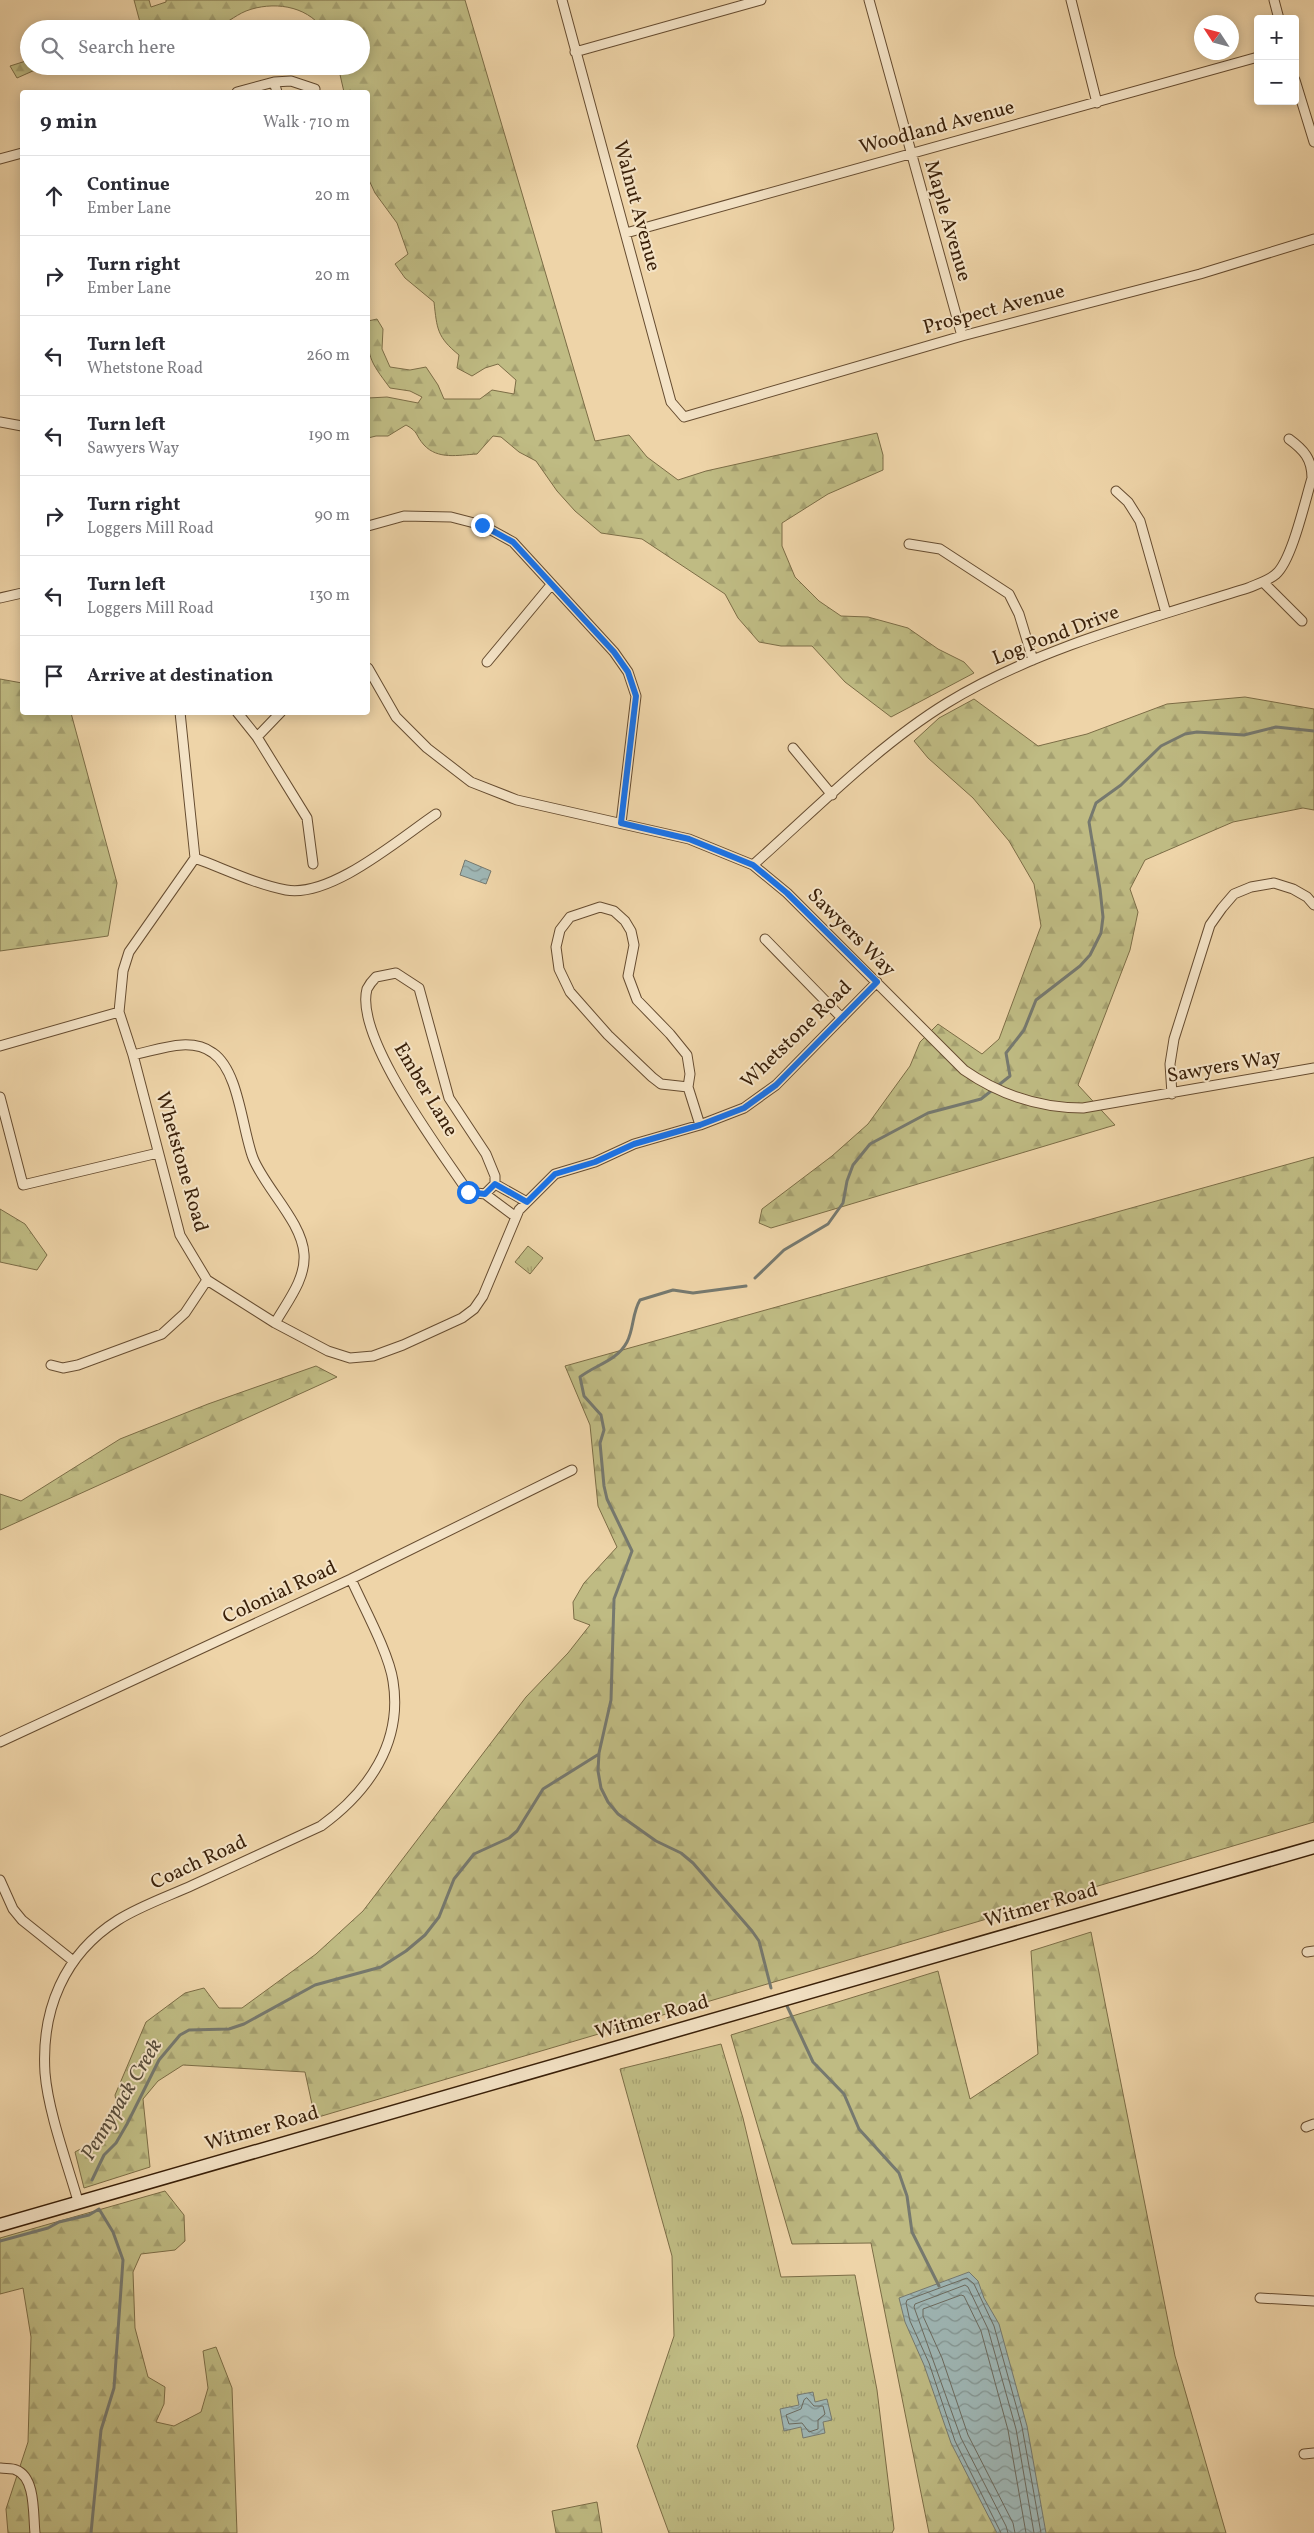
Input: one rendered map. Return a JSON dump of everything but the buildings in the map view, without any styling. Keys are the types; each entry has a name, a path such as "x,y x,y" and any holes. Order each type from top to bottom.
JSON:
{"street":[{"name":"Walnut Avenue","path":"562,0 671,402 684,417"},
{"path":"576,52 761,0"},
{"name":"Maple Avenue","path":"869,0 962,336"},
{"path":"1070,0 1097,103"},
{"path":"1274,0 1278,15"},
{"name":"Woodland Avenue","path":"626,233 1254,58"},
{"path":"244,90 274,82 292,81 315,89"},
{"path":"274,82 276,90"},
{"path":"1299,93 1314,141"},
{"path":"0,159 20,154"},
{"name":"Prospect Avenue","path":"684,417 962,336 1200,274 1314,239"},
{"path":"0,422 20,426"},
{"name":"Log Pond Drive","path":"753,865 856,773 941,707 983,683 1033,660 1166,613 1263,582 1276,574 1284,564 1312,478 1312,468 1307,454 1289,439"},
{"path":"1116,491 1128,502 1140,521 1166,613"},
{"path":"370,525 404,516 451,517 482,525 513,542 550,585 614,652 628,672 636,696 621,823"},
{"path":"909,544 940,549 1009,594 1019,614 1033,660"},
{"path":"1263,582 1302,621"},
{"path":"488,662 550,585"},
{"path":"0,598 20,593"},
{"name":"Sawyers Way","path":"370,672 396,717 427,748 471,782 517,800 689,839 753,865 787,893 964,1070 984,1084 1008,1096 1059,1108 1083,1108 1314,1068"},
{"path":"180,715 196,858 278,888 296,891 311,890 338,880 436,814"},
{"path":"239,715 257,737 307,818 313,864"},
{"path":"257,737 278,715"},
{"path":"793,748 832,795"},
{"name":"Whetstone Road","path":"196,858 129,952 123,971 118,1012 133,1055 180,1235 208,1280 274,1323 328,1351 350,1358 373,1356 403,1345 462,1318 474,1309 483,1296 519,1210 555,1174 595,1162 634,1144 700,1125 744,1108 776,1085 877,982"},
{"path":"1172,1094 1170,1064 1174,1039 1210,925 1222,908 1234,894 1251,886 1274,883 1307,896 1314,905"},
{"path":"688,1087 661,1084 652,1077 608,1035 570,992 559,969 556,947 560,930 570,917 600,907 614,911 625,920 631,931 634,945 628,976 637,1000 670,1034 686,1054 690,1074 688,1087 700,1125"},
{"path":"765,939 842,1018"},
{"name":"Ember Lane","path":"495,1184 496,1176 486,1154 450,1098 420,988 396,972 376,977 367,989 367,1012 376,1041 397,1085 468,1192 485,1194 516,1217"},
{"path":"0,1046 118,1012"},
{"path":"133,1055 192,1044 213,1053 226,1067 252,1156 293,1225 303,1248 302,1273 274,1323"},
{"path":"0,1096 23,1185 158,1153"},
{"path":"485,1194 495,1184 527,1202"},
{"path":"51,1365 63,1368 78,1365 162,1334 185,1313 208,1280"},
{"name":"Colonial Road","path":"0,1742 351,1579 572,1470"},
{"name":"Coach Road","path":"78,2201 48,2093 45,2073 45,2051 52,2006 72,1960 90,1940 119,1919 321,1826 343,1809 369,1780 382,1760 389,1739 394,1702 393,1680 351,1579"},
{"name":"Witmer Road","path":"0,2225 78,2201 1314,1847"},
{"path":"0,1880 13,1908 22,1920 72,1960"},
{"path":"1260,2298 1314,2301"},
{"path":"1304,2454 1314,2454"},
{"path":"0,2468 17,2470 25,2477 30,2488 35,2533"}],"green space":[{"path":"134,0 149,0 151,7 166,2 166,0 465,0 595,441 629,435 647,457 678,480 706,471 877,433 883,455 883,470 828,494 782,523 782,546 795,577 819,601 841,616 868,617 908,628 938,649 964,662 974,673 891,717 845,682 812,646 781,646 759,642 738,618 725,594 642,539 601,533 575,511 557,491 536,461 519,452 501,437 493,436 477,454 456,456 442,455 430,450 421,442 415,432 406,425 388,436 370,438 370,398 387,397 418,403 422,397 410,391 390,388 383,379 370,354 370,321 377,319 383,329 382,349 390,367 410,370 426,367 438,385 444,399 480,399 492,390 514,394 516,380 498,364 485,368 472,376 457,368 459,355 446,343 439,332 434,302 405,278 395,264 408,254 397,223 375,193 370,182 370,90 344,90 340,75 370,75 370,20 314,20 298,10 288,7 267,6 246,11 229,20 139,20"},
{"path":"20,63 20,75 24,75 17,78 10,66"},
{"path":"0,679 20,683 20,715 72,715 117,883 108,936 0,951"},
{"path":"1245,697 1314,709 1314,810 1303,808 1233,822 1145,860 1130,889 1138,912 1130,950 1078,1085 1115,1125 771,1228 759,1223 762,1209 832,1156 868,1124 910,1066 920,1042 938,1024 982,1054 999,1039 1041,926 1034,884 1009,841 973,798 928,758 914,741 939,718 974,699 1038,746 1087,734 1167,704"},
{"path":"1314,1157 1314,1822 315,2118 305,2072 183,2065 158,2081 143,2099 150,2167 84,2188 75,2152 95,2141 118,2114 115,2095 146,2022 185,1993 204,1988 219,2008 242,2008 316,1954 363,1911 526,1697 568,1653 590,1625 574,1619 573,1602 584,1583 617,1547 598,1506 590,1425 565,1366"},
{"path":"0,1209 25,1224 47,1255 37,1270 0,1262"},
{"path":"528,1246 543,1258 530,1274 515,1262"},
{"path":"316,1366 337,1377 0,1530 0,1494 21,1501 120,1439 208,1404"},
{"path":"1091,1932 1175,2356 1226,2533 929,2533 871,2243 792,2244 731,2035 938,1971 970,2099 1038,2054 1031,1951"},
{"path":"721,2044 743,2118 781,2277 855,2275 877,2390 894,2529 892,2533 669,2533 637,2446 674,2336 672,2256 620,2069"},
{"path":"165,2191 184,2215 185,2241 175,2250 141,2254 133,2272 135,2328 148,2377 165,2387 164,2404 156,2422 174,2426 201,2412 208,2388 203,2351 216,2347 232,2388 237,2533 8,2533 6,2509 28,2442 31,2337 23,2288 0,2294 0,2238"},
{"path":"597,2502 602,2533 556,2533 552,2511"}],"water":[{"path":"465,860 491,871 486,884 460,875"},
{"path":"969,2272 978,2281 984,2298 999,2324 1027,2426 1046,2533 997,2533 951,2443 924,2365 905,2322 899,2298"},
{"path":"813,2392 815,2402 827,2399 832,2420 823,2422 825,2433 803,2438 801,2427 784,2431 780,2409 799,2405 797,2395"}],"waterway":[{"name":"Pennypack Creek","path":"755,1278 784,1250 828,1224 843,1203 847,1181 853,1165 870,1144 928,1113 981,1099 1010,1076 1006,1053 1024,1030 1036,1000 1080,966 1090,955 1101,933 1103,917 1100,889 1089,822 1096,803 1121,785 1161,746 1185,734 1197,732 1244,735 1276,727 1314,731"},
{"name":"Pennypack Creek","path":"746,1286 693,1293 673,1290 640,1300 629,1337 623,1348 618,1354 580,1377 584,1396 601,1415 604,1430 600,1443 604,1486 607,1499 632,1551 614,1599 611,1700 599,1753 598,1771 601,1788 608,1802 618,1814 656,1841 681,1853 693,1863 752,1931 759,1941 771,1988"},
{"name":"Pennypack Creek","path":"92,2180 104,2155 116,2143 127,2124 159,2060 180,2035 189,2030 229,2029 244,2024 315,1985 381,1967 406,1951 425,1935 439,1917 454,1879 474,1854 509,1838 517,1831 543,1789 599,1754"},
{"path":"787,2006 813,2062 844,2094 859,2129 899,2173 907,2196 912,2232 939,2286"},
{"path":"0,2241 48,2228 59,2222 89,2215 99,2209 113,2232 123,2260 114,2388 101,2430 91,2533"}],"route":[{"path":"468,1192 482,1195 495,1184 527,1202 555,1174 595,1162 634,1144 700,1125 744,1108 776,1085 877,982 787,893 753,865 689,839 621,823 636,696 628,672 614,652 550,585 513,542 482,525"}]}
